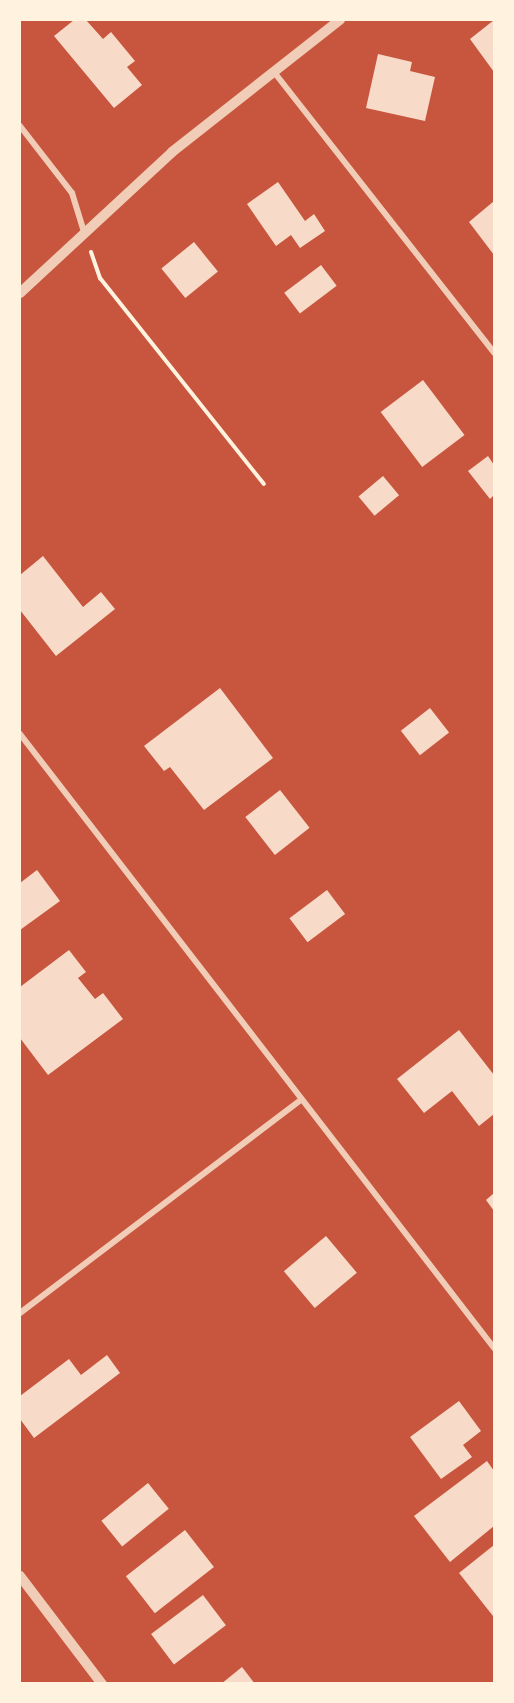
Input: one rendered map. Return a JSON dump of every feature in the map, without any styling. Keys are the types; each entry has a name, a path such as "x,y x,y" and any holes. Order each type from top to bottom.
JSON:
{"street":[{"path":"20,293 172,152 340,20"},
{"path":"274,72 495,353"},
{"path":"20,126 72,193 84,232"},
{"path":"20,734 495,1348"},
{"path":"20,1313 301,1100"},
{"path":"20,1576 102,1683"}],"path":[{"path":"84,232 100,278 264,484"}],"building":[{"path":"74,20 86,20 103,39 111,32 135,61 127,67 142,85 114,108 54,36"},
{"path":"494,20 494,72 470,39"},
{"path":"378,54 412,62 410,71 435,77 425,121 366,108"},
{"path":"278,182 305,221 314,214 325,231 300,248 291,235 276,246 247,204"},
{"path":"494,201 494,255 469,222"},
{"path":"194,242 218,272 185,298 161,268"},
{"path":"321,265 337,286 300,313 284,293"},
{"path":"423,380 465,435 422,467 381,412"},
{"path":"488,456 494,465 494,495 490,499 468,471"},
{"path":"383,476 399,495 375,516 358,497"},
{"path":"43,556 83,607 101,592 115,609 56,656 20,610 20,575"},
{"path":"220,688 273,758 204,810 170,767 164,771 144,746"},
{"path":"430,708 449,732 420,755 401,731"},
{"path":"280,790 310,828 275,855 245,817"},
{"path":"37,870 60,901 20,930 20,883"},
{"path":"327,890 345,914 308,942 289,918"},
{"path":"69,950 86,972 78,978 95,999 103,993 123,1019 48,1075 20,1038 20,987"},
{"path":"459,1030 494,1075 494,1114 479,1126 452,1091 424,1113 397,1079"},
{"path":"494,1193 494,1211 486,1200"},
{"path":"326,1236 357,1273 315,1308 284,1271"},
{"path":"107,1355 120,1373 34,1438 20,1419 20,1396 69,1359 81,1375"},
{"path":"459,1401 481,1431 463,1445 472,1457 441,1479 410,1437"},
{"path":"487,1461 494,1471 494,1526 450,1562 414,1516"},
{"path":"148,1483 169,1509 122,1546 101,1521"},
{"path":"185,1530 214,1567 155,1613 126,1576"},
{"path":"494,1545 494,1615 493,1616 459,1573"},
{"path":"203,1595 226,1625 174,1664 151,1634"},
{"path":"242,1667 255,1684 221,1684"}]}
